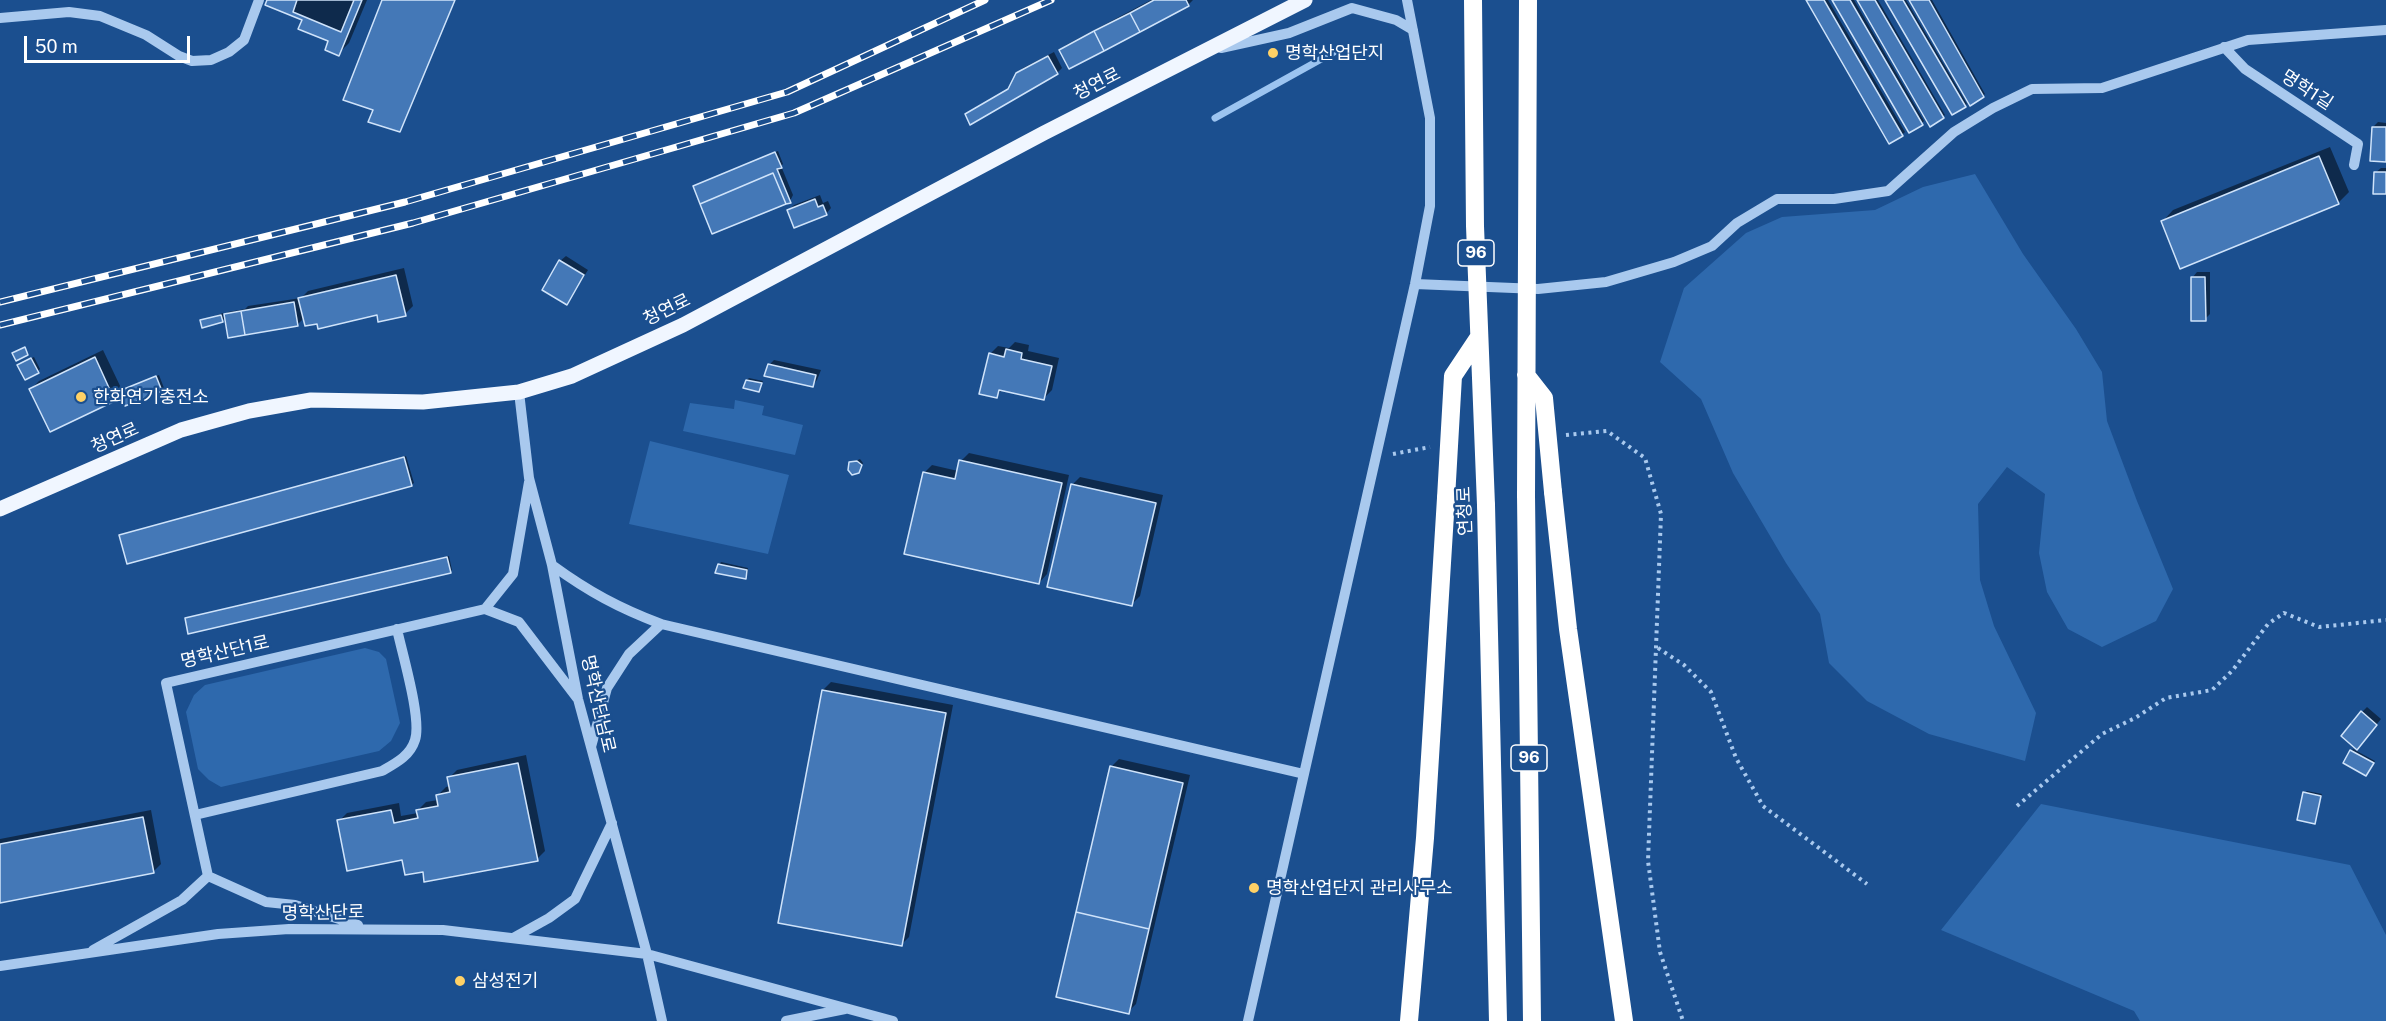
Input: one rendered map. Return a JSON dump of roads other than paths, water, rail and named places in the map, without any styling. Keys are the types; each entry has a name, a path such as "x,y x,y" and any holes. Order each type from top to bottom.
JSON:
{"highway":[{"name":"연청로","path":"1473,0 1475,226 1486,505 1498,1021"},
{"name":"96","path":"1528,0 1526,495 1532,1021"},
{"path":"1409,1021 1425,838 1453,376 1479,337"},
{"path":"1526,375 1544,398 1568,629 1624,1021"}],"main road":[{"name":"청연로","path":"0,509 181,430 249,411 311,400 423,402 519,392 572,376 682,325 1044,133 1305,0"}],"street":[{"path":"0,18 69,12 100,16 146,35 192,61 212,60 229,52 244,40 259,0"},
{"path":"1248,1021 1415,284 1430,206 1430,118 1407,0"},
{"path":"1203,52 1289,33 1352,8 1396,20 1413,30"},
{"path":"1415,284 1538,289 1606,282 1674,262 1712,246 1737,223 1777,199 1834,199 1888,191 1953,132 2032,89 2102,88 2248,40 2386,30"},
{"name":"명학1길","path":"2224,47 2245,69 2358,144 2354,165"},
{"name":"명학산단남로","path":"519,392 529,478 552,566 578,699 647,954 662,1021"},
{"path":"529,478 513,574 485,609 519,622 578,699"},
{"path":"552,566 582,587 622,609 661,624 1304,774"},
{"name":"명학산단1로","path":"208,876 165,683 485,609"},
{"path":"591,747 607,688 630,654 661,624"},
{"path":"195,816 382,771 404,758 415,739 416,718 397,629"},
{"path":"513,938 549,918 575,899 612,823"},
{"path":"88,953 182,900 208,876 266,902 295,905 369,928"},
{"name":"명학산단로","path":"0,966 218,934 289,929 443,930 647,954 893,1021"},
{"path":"1240,1021 1253,1002"},
{"path":"1253,1002 1255,1021"},
{"path":"786,1021 847,1009"}],"waterway":[{"path":"1215,118 1334,52"}],"railway":[{"path":"0,302 405,202 787,92 985,0"},
{"path":"0,325 413,223 794,113 1051,0"}],"place":[{"name":"명학산업단지","path":"1273,53"},
{"name":"한화연기충전소","path":"81,397"},
{"name":"명학산업단지 관리사무소","path":"1254,888"},
{"name":"삼성전기","path":"460,981"}]}
